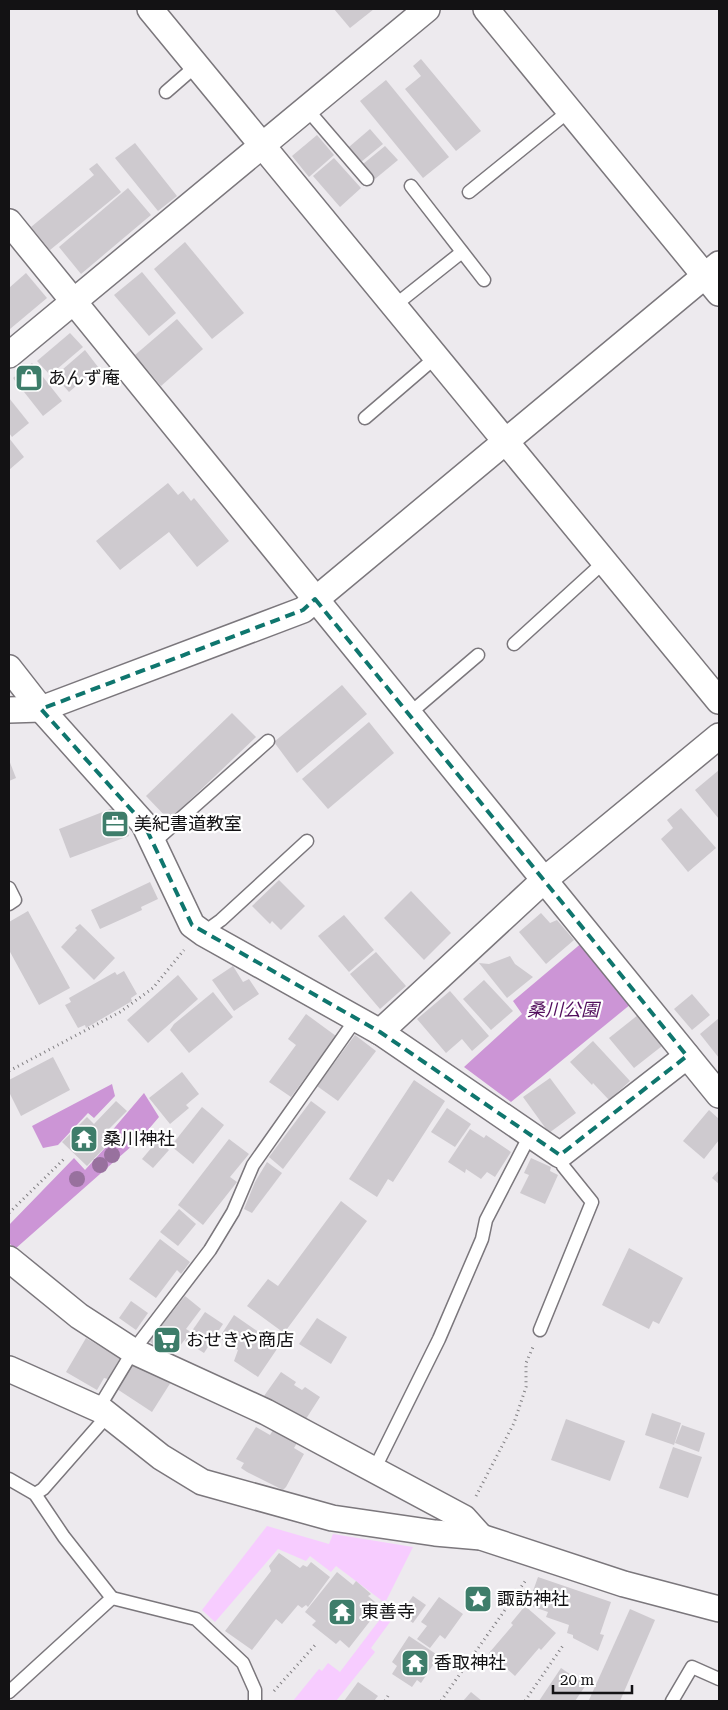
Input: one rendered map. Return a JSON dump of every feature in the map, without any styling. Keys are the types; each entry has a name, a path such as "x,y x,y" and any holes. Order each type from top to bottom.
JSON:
{"street":[{"path":"150,9 719,701"},
{"path":"9,355 427,9"},
{"path":"9,710 41,709 303,610 505,440 715,278 569,110 486,9"},
{"path":"9,222 543,881 719,1094"},
{"path":"9,668 41,709 144,824 192,925 202,933 380,1032 560,1155 687,1056"},
{"path":"380,1032 543,881 719,736"},
{"path":"9,1259 79,1316 134,1351 266,1412 464,1518 481,1537"},
{"path":"9,1369 103,1412 161,1457 202,1482 332,1518 435,1533 481,1537 624,1584 719,1609"}],"lane":[{"path":"166,92 197,65"},
{"path":"306,108 367,180"},
{"path":"468,192 569,110"},
{"path":"411,186 484,280"},
{"path":"394,306 462,252"},
{"path":"365,418 436,357"},
{"path":"514,644 604,562"},
{"path":"409,714 478,656"},
{"path":"153,843 268,740"},
{"path":"202,933 221,920 307,841"},
{"path":"9,888 15,900 9,904"},
{"path":"35,1494 43,1490 103,1412 134,1351 210,1250 233,1212 253,1165 356,1019"},
{"path":"374,1470 439,1339 482,1239 486,1220 530,1135"},
{"path":"540,1330 592,1202 562,1166 560,1155"},
{"path":"9,1479 35,1494 64,1537 112,1598 196,1619 243,1663 255,1690 255,1701"},
{"path":"9,1692 112,1598"},
{"path":"672,1701 692,1666 719,1679"}],"path":[{"path":"9,1071 120,1012 152,988 190,943 202,933"},
{"path":"9,1213 66,1158"},
{"path":"464,1518 514,1423 526,1387 526,1363 540,1330"},
{"path":"441,1701 543,1557"},
{"path":"272,1694 317,1643"},
{"path":"525,1701 564,1644"},
{"path":"385,1701 388,1696"}],"highlighted area":[{"path":"315,599 687,1056 560,1155 380,1032 192,925 144,824 41,709 303,610"}],"shaded area":[{"path":"267,1526 329,1544 333,1534 413,1547 385,1603 336,1566 331,1572 310,1556 306,1561 278,1549 215,1622 202,1610"},
{"path":"387,1610 395,1615 371,1648 375,1652 336,1701 293,1701 319,1669 322,1671 328,1663 340,1672"}],"green space":[{"name":"桑川公園","path":"590,936 631,1004 511,1102 464,1067 522,1014 513,1001"},
{"path":"112,1084 115,1096 94,1118 88,1113 58,1145 43,1148 32,1126"},
{"path":"144,1093 159,1117 142,1137 15,1249 9,1243 9,1225 74,1158 85,1170 114,1138 110,1133"}],"building":[{"path":"334,9 374,9 350,28"},
{"path":"421,59 481,131 456,151 405,89 421,76 413,66"},
{"path":"386,80 449,157 423,178 360,101"},
{"path":"370,129 383,144 361,162 349,147"},
{"path":"317,135 334,155 309,177 292,156"},
{"path":"135,143 177,196 158,211 115,158"},
{"path":"385,146 398,160 375,179 363,164"},
{"path":"334,158 361,188 340,207 313,176"},
{"path":"97,163 121,192 50,250 31,227 94,175 89,169"},
{"path":"128,188 151,215 81,274 59,247"},
{"path":"185,242 244,313 212,339 154,269"},
{"path":"142,272 176,313 149,336 114,295"},
{"path":"26,273 47,298 10,329 9,288"},
{"path":"177,319 203,349 161,386 135,355"},
{"path":"70,333 83,347 50,375 37,361"},
{"path":"85,350 98,367 69,392 55,376"},
{"path":"32,363 62,401 43,416 13,378"},
{"path":"9,398 29,423 12,437 9,433"},
{"path":"9,438 24,457 9,470"},
{"path":"168,483 178,495 183,491 191,501 194,498 229,541 197,567 169,532 120,570 96,541"},
{"path":"342,685 367,714 297,773 274,742"},
{"path":"232,713 256,737 169,820 146,796"},
{"path":"369,722 394,753 328,809 302,779"},
{"path":"9,760 16,778 9,781"},
{"path":"719,770 719,819 695,790"},
{"path":"118,806 129,836 70,858 59,829"},
{"path":"681,808 716,848 688,872 661,839 673,828 667,820"},
{"path":"279,880 305,906 281,930 272,921 270,924 252,906"},
{"path":"150,882 158,899 141,907 142,910 100,929 91,910"},
{"path":"411,891 451,933 424,960 384,918"},
{"path":"28,911 70,988 39,1005 9,950 9,922"},
{"path":"541,913 550,923 557,920 574,940 546,964 519,932"},
{"path":"344,915 374,950 349,972 318,936"},
{"path":"80,924 115,958 94,980 61,947 77,930 75,928"},
{"path":"376,952 406,986 380,1009 350,974"},
{"path":"510,956 515,964 533,977 507,998 479,963 489,964"},
{"path":"233,966 243,982 249,979 259,994 234,1011 212,980"},
{"path":"124,971 137,994 131,998 132,1001 86,1028 85,1025 78,1028 65,1005 71,1002 69,998 115,972 117,975"},
{"path":"178,975 198,999 148,1043 127,1020"},
{"path":"484,980 513,1011 491,1030 463,999"},
{"path":"450,991 489,1036 472,1051 462,1039 446,1053 417,1019"},
{"path":"213,992 233,1017 189,1053 170,1030 174,1024"},
{"path":"692,994 710,1015 692,1030 674,1009"},
{"path":"306,1014 336,1036 291,1097 269,1082 296,1045 288,1039"},
{"path":"638,1015 662,1046 634,1068 609,1038"},
{"path":"719,1018 719,1058 700,1034"},
{"path":"355,1035 376,1051 338,1101 317,1086"},
{"path":"593,1041 630,1081 609,1100 570,1062"},
{"path":"53,1057 70,1090 21,1116 9,1092 9,1080"},
{"path":"182,1072 199,1094 186,1105 189,1108 170,1124 149,1098"},
{"path":"550,1078 576,1113 549,1133 523,1097"},
{"path":"414,1080 445,1101 393,1182 388,1179 377,1197 349,1179"},
{"path":"116,1101 127,1111 104,1134 111,1141 87,1166 62,1142 87,1117 94,1124"},
{"path":"311,1101 326,1112 283,1169 269,1157"},
{"path":"202,1107 224,1125 193,1164 171,1146"},
{"path":"447,1108 471,1124 455,1147 431,1132"},
{"path":"709,1110 719,1119 719,1140 704,1159 683,1141"},
{"path":"470,1129 484,1138 486,1135 511,1152 495,1177 487,1172 481,1179 466,1169 465,1173 448,1162"},
{"path":"229,1139 249,1154 230,1177 237,1182 203,1225 178,1205"},
{"path":"158,1140 169,1150 153,1168 142,1159"},
{"path":"531,1158 551,1167 550,1171 558,1175 545,1204 520,1193 529,1175 524,1173"},
{"path":"267,1162 282,1173 252,1213 244,1209 255,1182"},
{"path":"719,1170 719,1184 712,1178"},
{"path":"341,1201 367,1221 284,1333 247,1306 268,1279 278,1286"},
{"path":"179,1209 196,1224 178,1246 160,1232"},
{"path":"160,1239 190,1262 181,1274 177,1270 156,1298 129,1279"},
{"path":"629,1248 683,1278 659,1324 653,1321 649,1329 602,1305"},
{"path":"185,1296 201,1309 186,1329 191,1332 170,1358 149,1341"},
{"path":"131,1301 148,1313 136,1330 119,1318"},
{"path":"205,1312 223,1324 204,1353 185,1341"},
{"path":"234,1315 279,1346 258,1377 234,1361 238,1350 219,1338"},
{"path":"317,1318 347,1337 331,1364 299,1344"},
{"path":"86,1338 120,1358 108,1379 104,1378 97,1390 66,1372"},
{"path":"137,1359 171,1382 152,1412 117,1389"},
{"path":"281,1372 296,1382 294,1385 302,1390 305,1387 320,1397 304,1422 264,1396"},
{"path":"652,1413 681,1423 674,1445 645,1435"},
{"path":"566,1419 625,1441 610,1481 551,1460"},
{"path":"682,1425 705,1433 699,1452 675,1443"},
{"path":"256,1427 270,1435 273,1430 297,1443 294,1448 304,1454 283,1490 247,1472 241,1468 244,1463 236,1459"},
{"path":"673,1447 702,1457 688,1498 659,1488"},
{"path":"279,1553 300,1568 303,1565 307,1567 311,1562 330,1577 308,1607 306,1605 302,1608 298,1605 282,1624 276,1619 252,1650 225,1631 271,1571 269,1566"},
{"path":"337,1572 353,1585 356,1581 371,1594 368,1596 381,1607 349,1648 340,1640 336,1644 312,1625 316,1621 305,1612"},
{"path":"538,1577 611,1602 600,1634 604,1635 598,1651 567,1633 569,1625 546,1617 548,1612 528,1605"},
{"path":"474,1588 491,1596 485,1608 468,1600"},
{"path":"413,1596 426,1605 413,1623 400,1614"},
{"path":"439,1597 463,1614 445,1639 440,1635 430,1648 417,1639 427,1626 421,1622"},
{"path":"525,1606 556,1633 541,1650 539,1648 515,1676 489,1653 513,1625 511,1623"},
{"path":"630,1609 655,1620 620,1701 591,1701 589,1700"},
{"path":"409,1636 439,1656 421,1683 417,1680 412,1687 392,1674 397,1666 392,1662"},
{"path":"561,1668 586,1685 575,1701 539,1701"},
{"path":"358,1682 378,1696 374,1701 344,1701"},
{"path":"471,1692 482,1701 463,1701"}],"place":[{"name":"あんず庵","path":"29,378"},
{"name":"美紀書道教室","path":"115,824"},
{"name":"桑川神社","path":"84,1139"},
{"name":"おせきや商店","path":"167,1340"},
{"name":"諏訪神社","path":"478,1599"},
{"name":"東善寺","path":"342,1612"},
{"name":"香取神社","path":"415,1663"}]}
